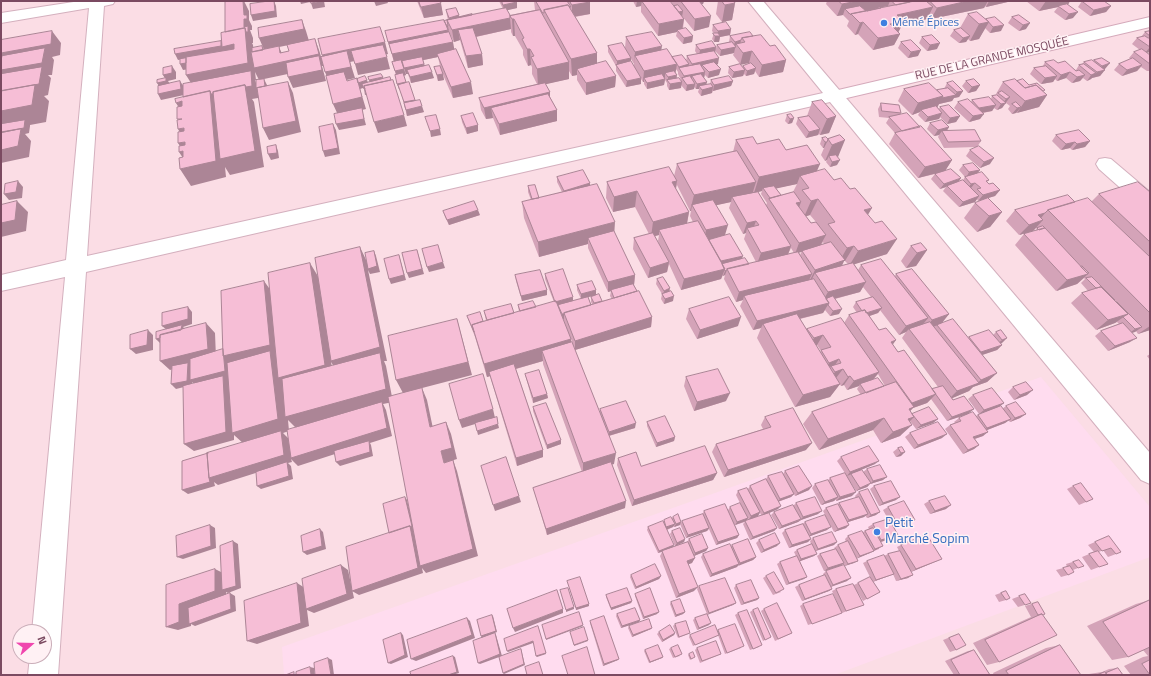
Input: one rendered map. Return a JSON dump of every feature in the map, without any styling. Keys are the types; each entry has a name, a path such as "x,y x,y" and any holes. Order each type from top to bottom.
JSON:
{"street":[{"path":"755,1 1150,472"},
{"path":"1,18 100,2 75,267 43,675"},
{"name":"RUE DE LA GRANDE MOSQUÉE","path":"1,283 834,96 1150,22"},
{"path":"1105,164 1150,203"}],"shaded area":[{"path":"1,1 1150,1 1150,675 1,675"},
{"name":"Petit Marché Sopim","path":"1041,377 1150,507 1150,557 834,675 284,675 282,647"}],"building":[{"path":"243,1 244,15 247,15 247,19 244,19 244,27 248,26 248,32 246,32 245,28 225,32 225,2"},
{"path":"274,1 275,11 251,15 250,4"},
{"path":"310,1 323,1 311,3"},
{"path":"419,1 440,1 441,3 421,7"},
{"path":"502,1 516,1 517,2 503,5"},
{"path":"536,1 567,1 571,7 568,5 544,10 543,13"},
{"path":"570,1 590,1 590,2 572,5"},
{"path":"642,1 670,1 684,19 659,24"},
{"path":"681,1 699,1 711,16 695,19"},
{"path":"722,1 734,1 735,3 725,5"},
{"path":"839,1 858,1 842,4"},
{"path":"892,1 909,1 910,2 896,5"},
{"path":"915,1 926,1 933,7 897,15 903,21 890,24 900,34 878,38 863,22 860,23 851,14"},
{"path":"930,1 968,1 937,8"},
{"path":"1082,1 1104,1 1111,6 1094,10"},
{"path":"1067,4 1078,12 1069,14 1058,6"},
{"path":"568,5 597,53 571,59 544,10"},
{"path":"678,5 683,11 679,12 674,6"},
{"path":"860,6 866,11 851,15 845,9"},
{"path":"456,8 459,15 449,18 446,10"},
{"path":"506,8 510,18 452,30 447,20"},
{"path":"540,10 569,62 537,69 531,57 534,56 530,49 527,49 522,39 524,38 514,19 510,16"},
{"path":"977,12 989,22 979,24 968,14"},
{"path":"1019,15 1030,23 1023,25 1012,17"},
{"path":"995,17 1004,25 993,27 986,19"},
{"path":"302,20 304,29 259,38 258,28"},
{"path":"444,20 448,30 388,42 385,31"},
{"path":"447,20 448,26 444,21"},
{"path":"726,22 731,29 718,31 713,25"},
{"path":"380,27 385,42 322,55 318,39"},
{"path":"245,28 248,63 186,75 186,57 234,49 234,44 222,47 221,33"},
{"path":"473,28 482,54 466,56 458,30"},
{"path":"686,28 693,36 684,38 677,30"},
{"path":"961,28 970,36 963,38 954,30"},
{"path":"52,31 51,44 1,53 1,40"},
{"path":"1150,31 1150,36 1145,32"},
{"path":"449,32 453,42 392,54 389,44"},
{"path":"652,32 662,46 635,52 626,37"},
{"path":"750,32 753,36 742,38 741,40 735,42 730,36"},
{"path":"713,33 718,33 720,36 715,36"},
{"path":"761,35 770,46 775,45 786,60 762,65 752,51 743,53 736,44 745,42 742,38"},
{"path":"932,35 940,43 930,45 922,37"},
{"path":"1145,36 1150,38 1150,47 1137,38"},
{"path":"315,39 319,54 254,68 251,52 279,46 280,53 289,51 287,45"},
{"path":"911,40 921,50 911,52 901,42"},
{"path":"221,41 221,46 175,54 174,49"},
{"path":"712,41 716,47 700,50 696,45"},
{"path":"732,42 736,47 721,50 717,45"},
{"path":"622,43 631,58 617,61 608,46"},
{"path":"383,45 387,57 355,64 351,51"},
{"path":"262,46 263,50 252,52 252,48"},
{"path":"45,48 42,63 1,70 2,56"},
{"path":"456,49 471,82 451,87 437,54"},
{"path":"667,49 677,64 644,71 635,56"},
{"path":"1142,49 1150,55 1150,64 1134,52"},
{"path":"347,51 351,67 325,72 321,57"},
{"path":"714,51 719,58 692,64 687,56"},
{"path":"682,55 689,64 679,67 672,57"},
{"path":"319,56 322,70 288,77 286,63"},
{"path":"422,57 424,64 404,68 402,61"},
{"path":"186,58 186,63 180,64 180,59"},
{"path":"1102,58 1110,63 1102,66 1094,60"},
{"path":"1133,58 1142,65 1127,70 1119,64"},
{"path":"401,60 404,69 395,71 392,62"},
{"path":"1054,60 1058,63 1065,61 1076,71 1079,70 1085,75 1077,77 1070,72 1061,75 1045,62"},
{"path":"1092,60 1105,70 1097,72 1084,62"},
{"path":"606,61 616,76 586,83 577,69"},
{"path":"631,61 641,78 627,81 616,65"},
{"path":"714,62 721,69 709,72 702,65"},
{"path":"751,63 756,68 747,71 743,66"},
{"path":"700,64 705,72 684,76 679,68"},
{"path":"740,64 745,70 734,72 729,67"},
{"path":"1084,64 1096,73 1091,75 1079,65"},
{"path":"429,65 432,72 410,77 407,70"},
{"path":"172,66 172,73 163,75 163,68"},
{"path":"440,66 443,74 437,75 434,67"},
{"path":"1046,66 1057,76 1045,78 1034,68"},
{"path":"42,67 39,84 1,91 1,74"},
{"path":"251,71 252,86 246,87 245,85 213,92 213,94 211,94 210,91 183,97 183,84"},
{"path":"674,71 677,75 668,77 665,73"},
{"path":"344,72 347,81 357,78 362,97 333,104 326,76"},
{"path":"403,73 406,82 397,84 395,75"},
{"path":"381,74 383,77 369,80 368,77"},
{"path":"662,74 665,79 647,83 644,78"},
{"path":"701,74 707,82 697,84 692,76"},
{"path":"365,76 367,80 358,83 357,79"},
{"path":"690,76 695,84 687,85 682,78"},
{"path":"729,76 733,81 714,85 711,80"},
{"path":"390,77 391,80 364,86 365,89 362,84"},
{"path":"166,78 166,81 157,83 157,80"},
{"path":"679,78 682,82 670,84 667,80"},
{"path":"264,79 265,86 256,88 256,80"},
{"path":"974,79 980,85 972,87 966,81"},
{"path":"1015,79 1025,88 1036,85 1047,95 1025,101 1003,82"},
{"path":"1023,79 1029,85 1037,83 1045,90 1043,91 1036,85 1025,88 1017,81"},
{"path":"393,80 404,115 374,122 364,86"},
{"path":"180,81 181,89 158,94 158,86"},
{"path":"953,81 963,91 957,92 947,83"},
{"path":"288,82 296,121 263,128 257,88"},
{"path":"409,82 415,100 404,102 398,85"},
{"path":"545,83 550,92 484,108 479,98"},
{"path":"929,83 943,96 918,103 904,89"},
{"path":"711,84 713,87 702,90 699,86"},
{"path":"35,85 32,105 1,111 1,91"},
{"path":"245,85 255,151 220,159 213,92"},
{"path":"948,88 956,95 942,98 943,96 937,90"},
{"path":"210,91 216,161 180,169 179,158 183,157 183,151 179,152 179,146 185,145 185,142 178,143 178,132 184,131 184,128 178,129 177,120 182,119 177,119 177,107 182,106 182,101 176,103 175,99"},
{"path":"1002,91 1010,97 1006,99 998,93"},
{"path":"548,94 557,110 499,124 491,108"},
{"path":"997,95 1006,103 1001,104 992,96"},
{"path":"989,97 996,105 979,108 972,100"},
{"path":"968,99 984,114 973,116 958,102"},
{"path":"420,100 422,106 406,110 404,103"},
{"path":"822,100 836,116 827,119 812,102"},
{"path":"1016,102 1021,107 1017,108 1012,104"},
{"path":"881,103 899,105 901,113 882,111"},
{"path":"949,105 960,116 950,118 940,107"},
{"path":"936,106 942,113 928,117 921,110"},
{"path":"362,108 364,119 336,124 334,114"},
{"path":"473,113 478,125 466,128 461,116"},
{"path":"907,113 920,127 902,131 889,117"},
{"path":"791,114 794,118 790,119 787,115"},
{"path":"436,115 440,129 430,131 425,117"},
{"path":"809,116 820,129 809,132 798,118"},
{"path":"25,120 24,128 1,132 1,124"},
{"path":"942,120 949,127 938,130 930,123"},
{"path":"333,124 338,148 323,151 319,127"},
{"path":"921,126 952,160 925,167 895,133"},
{"path":"21,129 18,146 1,150 1,133"},
{"path":"975,130 981,141 948,142 942,131"},
{"path":"1079,130 1090,141 1077,144 1075,142 1066,144 1056,135"},
{"path":"840,135 845,140 832,145 828,139"},
{"path":"753,137 757,144 779,139 786,150 807,145 820,164 759,177 736,140"},
{"path":"826,137 828,139 827,142 825,142 822,138"},
{"path":"276,145 277,153 268,154 267,147"},
{"path":"979,146 994,158 984,162 970,150"},
{"path":"737,151 756,182 694,195 677,164"},
{"path":"836,155 840,160 832,162 829,156"},
{"path":"973,163 980,170 969,172 963,165"},
{"path":"669,167 677,181 672,182 689,212 653,222 637,191 614,197 607,182"},
{"path":"825,169 834,180 841,178 850,189 855,188 872,208 864,210 875,223 882,221 897,239 858,251 854,246 847,248 828,224 835,222 818,199 811,201 802,190 809,188 800,176"},
{"path":"951,169 961,178 944,184 935,174"},
{"path":"583,170 590,183 564,191 557,177"},
{"path":"982,172 989,180 986,181 989,184 993,183 1000,190 983,195 977,189 981,188 975,183 971,184 965,177"},
{"path":"963,180 979,196 963,202 947,186"},
{"path":"18,181 16,192 4,194 5,184"},
{"path":"1138,182 1150,192 1150,242 1099,194"},
{"path":"597,184 615,222 538,242 522,202"},
{"path":"535,185 539,198 532,199 528,186"},
{"path":"774,186 781,195 770,198 763,188"},
{"path":"758,192 791,246 761,253 747,228 759,225 756,221 747,223 732,197"},
{"path":"794,192 801,202 796,203 811,223 816,222 826,235 799,243 769,199"},
{"path":"1068,195 1075,202 1048,210 1045,213 1038,215 1043,220 1029,225 1015,210"},
{"path":"988,198 1002,212 989,216 975,203"},
{"path":"1088,198 1150,257 1150,313 1048,210"},
{"path":"713,200 728,225 706,230 692,205"},
{"path":"17,201 15,220 1,223 1,205"},
{"path":"474,201 478,210 447,220 443,211"},
{"path":"698,221 725,269 684,279 659,230"},
{"path":"1043,226 1045,228 1039,230 1037,228"},
{"path":"1045,228 1088,274 1067,280 1024,234"},
{"path":"614,231 635,275 608,282 588,238"},
{"path":"653,233 669,262 650,268 634,238"},
{"path":"730,234 743,256 721,261 709,240"},
{"path":"831,242 845,260 815,270 802,251"},
{"path":"921,243 927,250 917,253 911,246"},
{"path":"438,245 443,262 427,267 422,249"},
{"path":"360,247 380,347 331,361 315,258"},
{"path":"417,250 422,269 407,273 402,253"},
{"path":"374,251 377,266 368,269 365,253"},
{"path":"798,252 812,274 739,292 727,269"},
{"path":"399,255 404,275 389,279 384,259"},
{"path":"745,258 749,264 727,269 725,271 722,264"},
{"path":"881,259 928,318 906,326 861,265"},
{"path":"310,263 325,365 278,378 268,273"},
{"path":"853,263 866,282 828,292 815,273"},
{"path":"1082,266 1089,273 1081,267"},
{"path":"563,269 573,297 555,302 545,274"},
{"path":"912,269 949,314 932,320 896,274"},
{"path":"540,270 547,290 521,296 515,275"},
{"path":"663,277 670,288 664,291 657,279"},
{"path":"1092,277 1115,300 1101,287 1096,288 1086,278"},
{"path":"814,279 829,303 757,321 744,296"},
{"path":"264,281 270,345 223,356 221,291"},
{"path":"592,281 596,290 581,294 577,285"},
{"path":"633,284 637,291 614,298 611,290"},
{"path":"1101,287 1128,314 1108,320 1082,293"},
{"path":"639,291 652,317 575,341 564,313"},
{"path":"671,291 674,296 665,299 662,294"},
{"path":"599,294 602,301 594,303 591,297"},
{"path":"833,296 842,309 833,311 828,305 829,303 826,299"},
{"path":"588,297 591,305 562,314 558,305"},
{"path":"729,297 741,317 700,330 689,309"},
{"path":"873,297 882,308 866,313 865,310 862,311 856,302"},
{"path":"533,301 536,307 520,311 518,305"},
{"path":"556,301 571,339 484,364 472,325"},
{"path":"1117,302 1142,327 1135,329 1123,317 1128,314"},
{"path":"511,304 514,313 487,320 484,311"},
{"path":"188,307 188,319 162,326 162,313"},
{"path":"865,310 879,330 886,328 896,340 891,342 898,352 904,350 936,394 912,403 849,315"},
{"path":"480,312 483,321 472,325 474,332 467,316"},
{"path":"797,314 840,384 803,395 763,324"},
{"path":"841,318 879,372 854,381 850,376 848,377 843,369 835,372 831,366 841,363 839,359 829,363 821,350 831,347 823,335 814,338 807,329"},
{"path":"457,319 468,362 396,380 388,336"},
{"path":"953,319 997,373 981,380 937,325"},
{"path":"930,322 979,383 957,391 909,329"},
{"path":"206,323 208,349 160,361 160,335"},
{"path":"1123,323 1137,338 1115,346 1101,331"},
{"path":"182,325 181,330 160,335 160,338 156,339 156,332"},
{"path":"148,330 147,345 130,349 130,335"},
{"path":"989,330 1002,345 981,352 969,337"},
{"path":"1001,330 1007,338 1002,340 996,332"},
{"path":"572,342 616,453 583,463 542,351"},
{"path":"223,349 225,371 190,380 190,359"},
{"path":"270,351 278,419 232,433 227,363"},
{"path":"380,353 386,389 285,417 282,379"},
{"path":"188,363 187,381 171,384 172,366"},
{"path":"514,364 543,450 516,458 489,372"},
{"path":"718,369 730,393 697,402 686,377"},
{"path":"539,370 547,394 533,398 525,374"},
{"path":"483,374 493,409 459,420 449,384"},
{"path":"223,376 226,432 184,444 183,386"},
{"path":"878,378 884,386 866,393 860,384"},
{"path":"896,382 914,407 909,409 914,417 908,419 912,425 893,432 884,418 828,439 812,412"},
{"path":"1026,382 1033,390 1020,395 1013,387"},
{"path":"943,386 953,400 964,396 974,409 952,417 932,389"},
{"path":"422,388 430,427 446,422 452,448 441,451 444,463 453,460 473,549 420,566 388,397"},
{"path":"992,388 1004,403 984,410 973,395"},
{"path":"626,401 636,423 609,432 600,409"},
{"path":"382,402 387,428 291,458 287,430"},
{"path":"1016,402 1026,414 1015,418 1006,406"},
{"path":"546,403 561,440 547,445 533,407"},
{"path":"1001,406 1011,419 987,428 978,415"},
{"path":"929,407 938,419 921,425 912,414"},
{"path":"793,408 812,443 728,470 716,444 771,427 765,417"},
{"path":"973,412 988,432 973,437 979,445 968,450 950,425 961,421 959,418"},
{"path":"665,416 675,437 657,443 647,422"},
{"path":"497,417 498,424 477,431 475,423"},
{"path":"938,422 947,434 918,445 910,433"},
{"path":"281,431 284,455 209,478 207,453"},
{"path":"369,441 370,452 336,462 334,451"},
{"path":"705,446 717,473 634,500 618,458 636,452 641,466"},
{"path":"869,446 879,461 850,472 841,457"},
{"path":"902,447 905,452 901,453 898,448"},
{"path":"207,453 210,482 182,490 182,461"},
{"path":"506,457 519,496 493,505 481,466"},
{"path":"287,462 289,476 257,486 256,472"},
{"path":"611,462 626,501 546,529 533,488"},
{"path":"880,465 887,477 873,481 867,469"},
{"path":"799,466 812,486 798,493 785,471"},
{"path":"862,470 871,483 860,488 851,474"},
{"path":"782,472 794,494 780,499 768,476"},
{"path":"845,473 856,492 840,497 830,478"},
{"path":"766,479 781,506 764,513 750,486"},
{"path":"828,480 838,497 825,502 815,484"},
{"path":"891,481 900,497 883,503 874,486"},
{"path":"1081,483 1093,499 1086,502 1073,486"},
{"path":"747,488 760,512 751,516 738,491"},
{"path":"868,489 880,512 871,515 859,492"},
{"path":"945,496 951,505 935,511 929,501"},
{"path":"405,497 412,526 389,533 383,504"},
{"path":"815,497 822,511 803,517 796,503"},
{"path":"859,497 868,514 849,520 839,503"},
{"path":"904,501 915,520 898,525 888,507"},
{"path":"740,503 748,518 737,522 730,507"},
{"path":"725,504 739,535 718,542 704,511"},
{"path":"838,504 849,525 838,529 826,508"},
{"path":"793,505 801,519 782,526 774,512"},
{"path":"769,513 777,528 753,537 745,521"},
{"path":"678,514 681,522 676,524 673,517"},
{"path":"703,514 709,528 688,535 682,521"},
{"path":"825,515 831,527 811,534 805,522"},
{"path":"671,517 675,524 666,527 664,520"},
{"path":"889,519 898,535 881,540 873,524"},
{"path":"663,521 674,545 659,551 648,527"},
{"path":"803,524 811,539 792,545 785,530"},
{"path":"210,525 211,546 177,557 176,536"},
{"path":"410,526 418,568 352,591 346,547"},
{"path":"680,528 685,539 677,543 672,531"},
{"path":"873,528 883,546 875,549 865,531"},
{"path":"320,529 322,546 303,552 301,536"},
{"path":"862,531 874,551 860,556 848,536"},
{"path":"832,532 837,542 818,549 813,538"},
{"path":"775,533 780,543 764,550 759,540"},
{"path":"702,534 708,548 695,553 689,539"},
{"path":"927,535 942,559 916,569 901,545"},
{"path":"1109,536 1121,552 1116,554 1111,548 1102,551 1095,542"},
{"path":"748,539 756,557 740,563 732,545"},
{"path":"233,541 236,586 222,590 220,546"},
{"path":"848,541 858,561 848,564 838,545"},
{"path":"688,542 695,558 687,561 698,587 679,594 662,551"},
{"path":"730,544 739,564 712,574 703,554"},
{"path":"812,544 817,554 801,559 797,550"},
{"path":"836,549 844,563 828,568 820,554"},
{"path":"900,551 913,575 901,579 888,554"},
{"path":"1098,551 1108,564 1099,567 1089,554"},
{"path":"884,555 894,574 876,580 867,561"},
{"path":"797,556 807,577 789,583 780,562"},
{"path":"1079,560 1084,566 1078,568 1073,562"},
{"path":"655,564 661,576 636,587 631,575"},
{"path":"341,565 347,594 306,609 302,579"},
{"path":"844,565 851,578 833,585 826,571"},
{"path":"1070,566 1074,572 1068,575 1063,568"},
{"path":"215,569 215,591 179,604 179,622 166,627 166,585"},
{"path":"774,572 784,589 776,593 766,576"},
{"path":"825,575 832,589 805,599 799,585"},
{"path":"580,577 589,604 576,608 567,581"},
{"path":"870,577 880,592 867,599 858,583"},
{"path":"725,578 736,603 709,613 699,586"},
{"path":"751,580 759,598 744,603 736,585"},
{"path":"297,583 301,623 247,641 244,601"},
{"path":"853,584 864,605 846,611 836,589"},
{"path":"568,588 574,607 566,610 560,590"},
{"path":"627,588 632,601 611,608 606,595"},
{"path":"650,588 659,612 644,617 635,594"},
{"path":"557,590 563,609 513,628 507,609"},
{"path":"1006,591 1010,598 1006,600 1001,593"},
{"path":"230,593 231,609 189,624 188,608"},
{"path":"833,594 842,613 812,624 803,604"},
{"path":"1025,594 1031,603 1025,605 1019,596"},
{"path":"680,599 685,612 676,615 671,602"},
{"path":"1150,600 1150,647 1128,657 1103,622"},
{"path":"1038,602 1045,614 1043,615 1038,615 1032,604"},
{"path":"777,603 792,633 778,639 764,609"},
{"path":"635,608 640,620 622,626 617,614"},
{"path":"758,608 771,637 765,640 753,610"},
{"path":"747,610 762,645 753,649 738,613"},
{"path":"579,612 583,625 546,639 542,625"},
{"path":"707,614 711,623 699,628 695,618"},
{"path":"1042,614 1057,635 999,662 985,640"},
{"path":"492,615 496,631 481,636 477,620"},
{"path":"604,616 619,659 604,664 590,621"},
{"path":"467,618 472,635 411,659 407,640"},
{"path":"649,619 652,628 633,635 629,626"},
{"path":"686,621 690,633 679,637 675,624"},
{"path":"735,624 744,646 727,653 718,630"},
{"path":"670,625 675,633 663,640 659,632"},
{"path":"715,625 719,635 695,645 690,635"},
{"path":"538,626 546,653 536,656 533,641 507,651 504,639"},
{"path":"584,627 588,640 574,645 570,632"},
{"path":"401,633 405,655 388,663 383,640"},
{"path":"495,633 500,654 478,663 473,641"},
{"path":"959,634 966,645 956,650 949,638"},
{"path":"716,641 721,654 702,661 697,648"},
{"path":"658,645 663,657 650,662 645,650"},
{"path":"678,645 682,654 675,657 671,648"},
{"path":"1060,645 1081,675 1009,675 1006,671"},
{"path":"587,647 595,675 568,675 562,656"},
{"path":"521,649 524,664 503,673 499,657"},
{"path":"974,650 990,675 960,675 951,660"},
{"path":"693,652 695,657 691,659 689,654"},
{"path":"453,656 457,672 448,675 411,675 410,672"},
{"path":"328,658 331,675 315,675 314,663"},
{"path":"1150,660 1150,675 1142,664"},
{"path":"539,662 543,675 527,675 525,667"},
{"path":"310,667 311,675 296,675 296,672"},
{"path":"1118,668 1123,675 1107,675 1106,673"},
{"path":"294,672 294,675 286,675"},
{"path":"1105,672 1107,675 1097,675"}],"place":[{"name":"Mémé Épices","path":"884,23"},
{"name":"Petit Marché Sopim","path":"877,532"}]}
